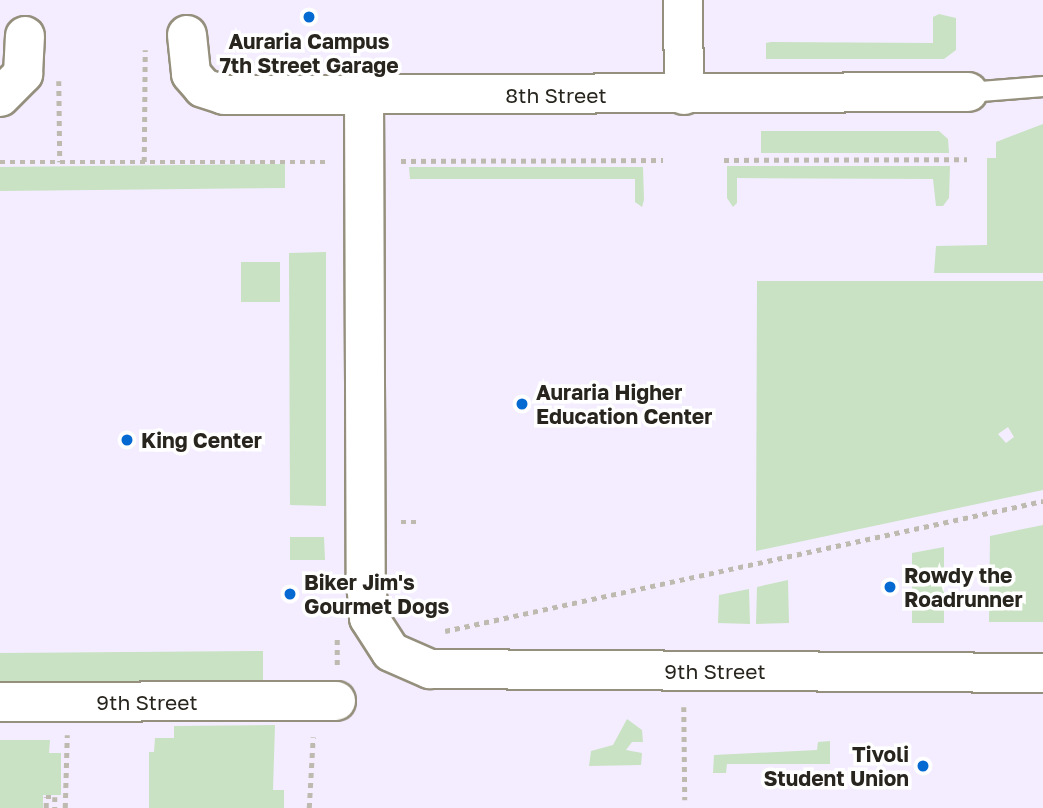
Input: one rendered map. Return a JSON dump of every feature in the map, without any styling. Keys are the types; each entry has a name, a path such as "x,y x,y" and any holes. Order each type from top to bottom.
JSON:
{"street":[{"path":"683,0 684,95"},
{"name":"8th Street","path":"187,35 191,74 213,93 684,95 968,92"},
{"path":"0,96 23,74 25,36"},
{"name":"9th Street","path":"364,95 366,582 369,618 391,652 430,669 1043,673"},
{"name":"9th Street","path":"0,702 337,701"}],"lane":[{"path":"968,92 1043,86"}],"path":[{"path":"144,162 145,50"},
{"path":"59,66 60,162"},
{"path":"724,160 967,159"},
{"path":"438,632 1043,501"},
{"path":"309,808 309,742 337,701"},
{"path":"65,808 68,702"},
{"path":"684,723 685,800"},
{"path":"46,808 46,797 55,797 55,808"}],"shaded area":[{"name":"Auraria Higher Education Center","path":"0,0 1043,0 1043,808 0,808"}],"green space":[{"path":"939,14 956,18 956,50 944,59 766,59 766,43 771,42 933,43 933,17"},
{"path":"1043,124 1043,273 934,273 936,246 987,245 987,158 996,158 996,142"},
{"path":"761,131 939,131 948,139 949,153 761,153"},
{"path":"285,164 285,188 0,191 0,167"},
{"path":"727,166 950,166 949,198 943,206 936,206 933,179 737,178 737,203 733,207 727,198"},
{"path":"409,167 643,167 644,200 642,207 635,202 635,179 410,179"},
{"path":"326,252 326,506 290,505 289,253"},
{"path":"241,262 280,262 280,302 241,302"},
{"path":"757,281 1043,281 1043,490 756,551","holes":["1008,427 1014,437 1006,443 998,434"]},
{"path":"1043,525 1043,622 989,622 990,536"},
{"path":"290,537 324,537 325,560 290,560"},
{"path":"944,547 944,623 912,623 912,553"},
{"path":"788,580 789,623 756,624 757,587"},
{"path":"749,589 750,624 718,623 719,595"},
{"path":"263,651 263,686 0,687 0,653"},
{"path":"627,719 642,730 643,742 632,742 626,750 642,753 641,765 589,766 591,751 613,745"},
{"path":"275,725 273,790 284,790 284,808 149,808 149,752 154,752 155,738 174,738 174,726"},
{"path":"0,740 50,740 49,753 61,753 61,795 43,795 43,808 0,808"},
{"path":"830,741 830,764 727,764 726,773 713,773 714,755 817,750 818,742"}],"place":[{"name":"Auraria Campus 7th Street Garage","path":"309,17"},
{"name":"Auraria Higher Education Center","path":"522,404"},
{"name":"King Center","path":"127,440"},
{"name":"Rowdy the Roadrunner","path":"890,587"},
{"name":"Biker Jim's Gourmet Dogs","path":"290,594"},
{"name":"Tivoli Student Union","path":"923,766"}]}
